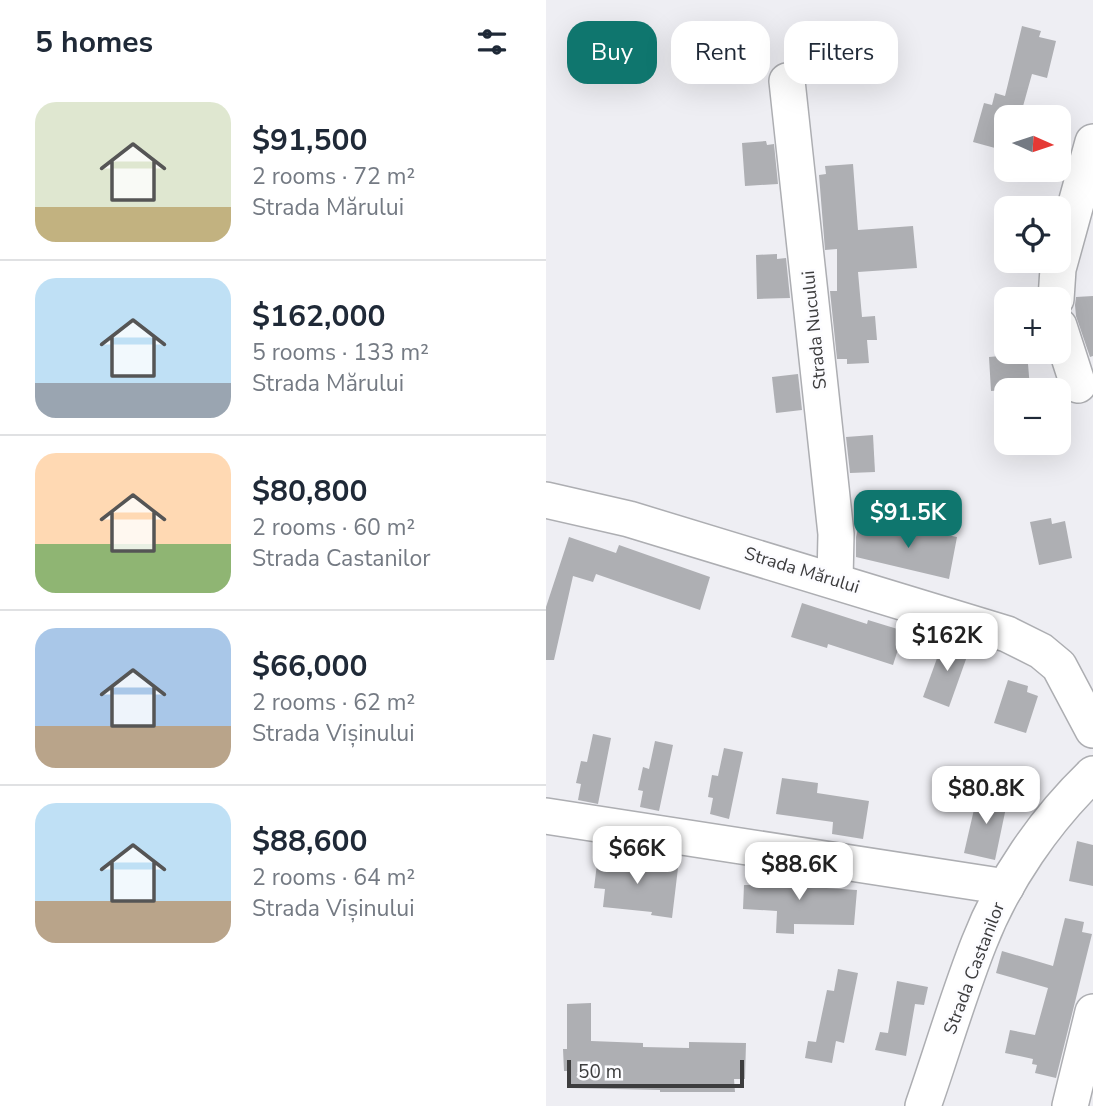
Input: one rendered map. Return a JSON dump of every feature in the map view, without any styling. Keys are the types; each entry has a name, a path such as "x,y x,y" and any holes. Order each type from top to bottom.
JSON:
{"street":[{"name":"Strada Nucului","path":"787,84 836,534 835,580"},
{"path":"1057,287 1058,269 1093,142"},
{"path":"1071,363 1078,385"},
{"name":"Strada Mărului","path":"546,500 629,519 1007,634 1041,651 1059,666 1093,730"},
{"name":"Strada Castanilor","path":"923,1106 980,941 1006,887 1050,822 1093,774"},
{"path":"546,816 1006,887"},
{"path":"1070,1106 1093,1012"}],"building":[{"path":"1022,26 1041,31 1039,37 1056,41 1047,78 1032,74 1023,105 994,105 994,148 973,142 984,103 992,105 995,93 1005,96"},
{"path":"766,141 767,145 774,144 778,184 745,186 742,143"},
{"path":"853,164 858,230 913,226 917,268 858,272 862,317 875,316 877,340 867,340 869,363 847,364 847,359 837,359 830,291 837,291 837,249 825,250 819,175 826,174 825,166"},
{"path":"777,254 777,259 786,258 790,298 757,299 756,255"},
{"path":"1093,296 1093,356 1090,357 1075,305 1076,297"},
{"path":"989,357 994,357 994,364 1028,364 1029,378 994,378 994,391 991,391"},
{"path":"798,374 802,410 776,413 772,377"},
{"path":"873,435 875,472 850,473 846,437"},
{"path":"1051,518 1052,524 1065,521 1072,558 1039,565 1030,522"},
{"path":"859,524 915,538 917,529 957,537 949,579 856,557"},
{"path":"569,537 616,553 619,545 710,577 700,610 596,574 593,582 573,576 554,660 546,660 546,607"},
{"path":"802,603 867,624 868,620 904,631 893,665 828,644 827,648 791,637"},
{"path":"944,639 970,648 949,707 923,697"},
{"path":"1008,680 1028,686 1027,692 1038,696 1026,733 994,723"},
{"path":"593,734 611,738 598,804 578,800 581,784 576,783 581,761 587,762"},
{"path":"655,741 673,745 659,811 640,807 643,791 638,790 643,767 649,769"},
{"path":"724,748 743,752 729,819 710,814 713,798 708,797 712,775 718,776"},
{"path":"782,778 818,783 817,793 869,801 863,839 832,834 833,822 776,814"},
{"path":"978,792 1008,798 995,860 964,853"},
{"path":"1077,841 1093,845 1093,886 1069,881"},
{"path":"598,856 678,868 672,918 651,915 652,912 603,907 605,889 594,888"},
{"path":"751,873 772,874 772,878 811,881 811,887 857,890 854,925 794,924 794,934 776,933 777,911 743,909 744,885 750,885"},
{"path":"1065,918 1084,922 1082,932 1092,934 1056,1078 1035,1073 1037,1065 1032,1064 1033,1059 1005,1053 1010,1030 1035,1035 1048,988 996,973 1002,951 1053,966"},
{"path":"838,969 858,973 844,1043 836,1041 832,1063 805,1058 808,1041 816,1042 827,990 834,991"},
{"path":"897,981 928,987 924,1005 915,1004 906,1056 875,1050 880,1032 888,1033"},
{"path":"591,1003 591,1041 643,1043 643,1047 689,1048 689,1042 746,1043 745,1079 734,1079 735,1092 570,1088 569,1071 564,1071 563,1049 567,1049 567,1004"}]}
